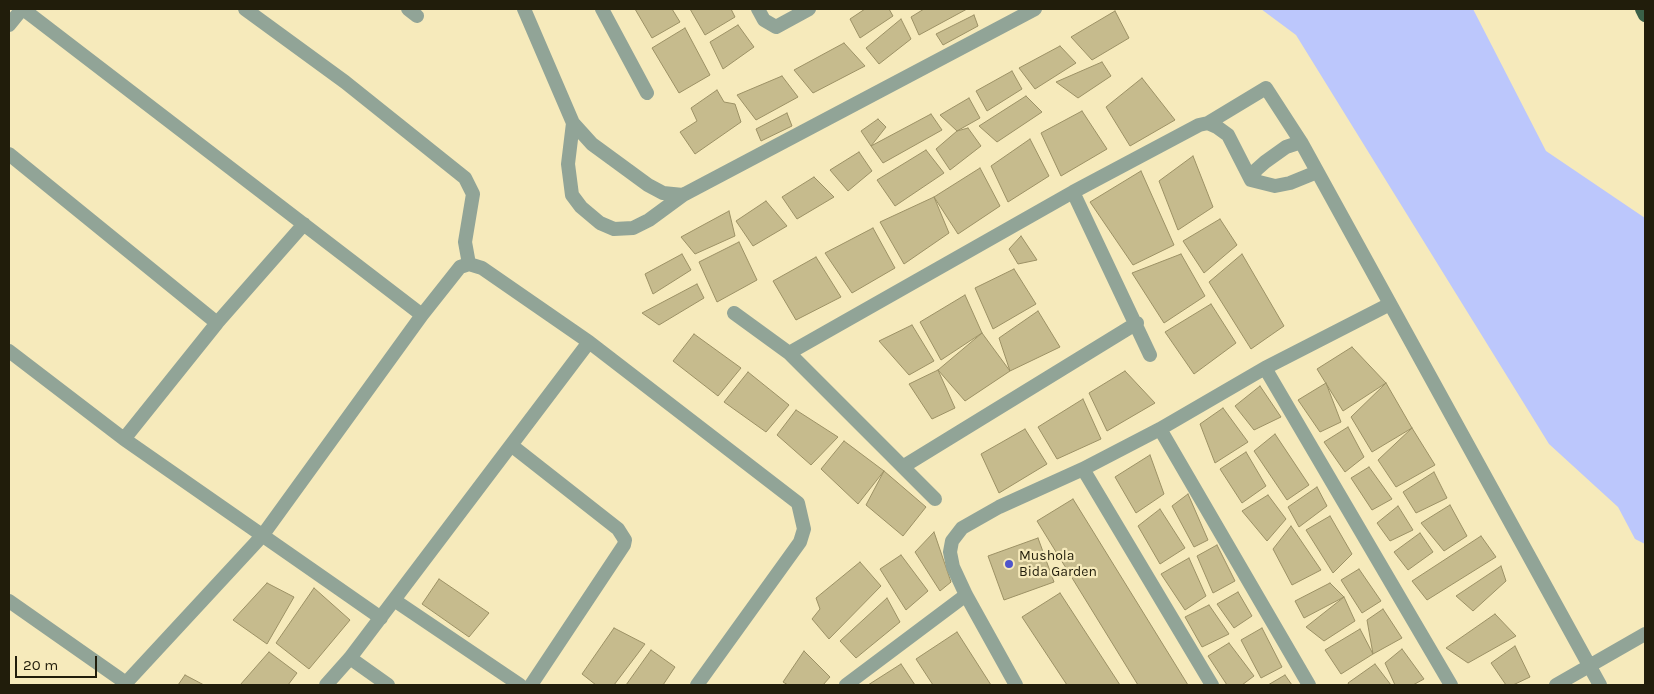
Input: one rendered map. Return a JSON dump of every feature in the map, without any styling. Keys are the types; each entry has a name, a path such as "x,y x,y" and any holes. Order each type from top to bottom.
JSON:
{"highway":[{"path":"1642,9 1645,15"}],"street":[{"path":"9,25 22,9 422,314"},
{"path":"245,9 345,82 465,178 473,194 465,242 469,264"},
{"path":"524,9 573,123 592,144 648,185 663,193 682,195"},
{"path":"602,9 647,93"},
{"path":"758,9 766,22 776,27 810,9"},
{"path":"573,123 568,164 572,195 581,207 600,223 614,229 633,228 649,220 682,195 1035,9"},
{"path":"1208,124 1266,88 1301,142 1600,685"},
{"path":"789,353 1073,192 1199,125 1208,124 1217,127 1228,135 1236,147 1251,180"},
{"path":"1251,180 1256,170 1265,162 1286,147 1301,142"},
{"path":"9,154 217,323"},
{"path":"1251,180 1275,186 1290,183 1317,172"},
{"path":"1073,192 1137,323 1150,355"},
{"path":"124,439 217,323 304,224"},
{"path":"9,601 125,684 262,536 422,314 460,267 469,264 482,268 588,342 798,503 804,529 800,542 697,685"},
{"path":"1016,685 966,595 953,567 950,552 952,541 962,528 1000,507 1160,429 1265,368 1390,304"},
{"path":"734,313 789,353 935,499"},
{"path":"904,466 1137,323"},
{"path":"326,685 381,618 588,342"},
{"path":"9,351 124,439 381,618"},
{"path":"1265,368 1451,685"},
{"path":"1160,429 1309,685"},
{"path":"510,445 618,529 625,540 624,545 531,685"},
{"path":"1083,468 1212,685"},
{"path":"846,685 966,595"},
{"path":"394,600 520,685"},
{"path":"1556,685 1589,668 1645,634"},
{"path":"350,658 388,685"}],"water":[{"path":"1261,9 1473,9 1546,151 1645,218 1645,544 1635,539 1618,507 1549,444 1296,35"}],"building":[{"path":"635,9 672,9 680,22 652,38"},
{"path":"690,9 731,9 735,17 705,35"},
{"path":"865,9 889,9 893,16 860,38 850,19"},
{"path":"924,9 967,9 919,35 911,17"},
{"path":"1115,11 1129,38 1092,60 1071,37"},
{"path":"974,15 978,26 943,45 936,34"},
{"path":"901,19 911,39 879,64 866,48"},
{"path":"738,25 754,47 723,69 710,42"},
{"path":"685,28 710,75 679,93 652,48"},
{"path":"844,43 865,66 813,93 794,70"},
{"path":"1060,46 1076,63 1035,89 1019,68"},
{"path":"1102,62 1111,76 1078,98 1056,82"},
{"path":"1012,71 1022,89 987,111 976,91"},
{"path":"782,76 798,97 756,120 737,95"},
{"path":"1142,78 1175,120 1130,146 1106,107"},
{"path":"717,90 724,102 735,104 741,122 695,154 680,132 697,121 691,108"},
{"path":"1026,96 1042,112 997,142 979,126"},
{"path":"969,98 980,118 957,131 940,115"},
{"path":"1082,111 1107,149 1061,176 1041,133"},
{"path":"787,113 792,126 761,141 756,129"},
{"path":"931,114 942,130 883,163 871,146"},
{"path":"878,119 886,127 871,146 861,131"},
{"path":"968,128 981,146 950,170 936,149 957,131"},
{"path":"1030,139 1049,176 1008,202 991,166"},
{"path":"926,150 944,173 895,206 877,180"},
{"path":"859,152 872,171 848,191 830,170"},
{"path":"1193,156 1213,207 1178,230 1159,181"},
{"path":"980,168 1000,206 958,234 934,197"},
{"path":"1141,171 1174,245 1133,265 1090,202"},
{"path":"814,177 834,197 797,219 782,197"},
{"path":"934,197 949,233 904,264 880,222"},
{"path":"766,201 787,226 753,246 736,221"},
{"path":"729,211 735,236 695,254 681,237"},
{"path":"1220,219 1237,245 1204,273 1183,241"},
{"path":"873,228 895,268 852,293 825,253"},
{"path":"1021,236 1037,260 1018,264 1009,249"},
{"path":"739,242 757,280 717,302 699,262"},
{"path":"682,254 691,270 653,294 645,274"},
{"path":"1181,254 1205,296 1164,323 1132,273"},
{"path":"1242,254 1284,326 1251,349 1209,282"},
{"path":"816,257 841,297 796,320 773,281"},
{"path":"1014,269 1036,304 993,329 975,288"},
{"path":"697,284 704,298 659,325 642,313"},
{"path":"965,295 982,333 941,360 920,322"},
{"path":"1211,304 1236,343 1194,374 1165,332"},
{"path":"1038,311 1060,347 1010,371 999,338"},
{"path":"912,325 934,361 909,375 879,341"},
{"path":"982,333 1010,371 965,401 938,370"},
{"path":"694,334 741,368 718,396 673,361"},
{"path":"1352,347 1386,383 1343,411 1317,369"},
{"path":"938,370 955,408 932,419 909,384"},
{"path":"1125,371 1155,403 1107,431 1089,393"},
{"path":"748,372 789,405 766,432 724,402"},
{"path":"1326,383 1341,422 1320,432 1298,400"},
{"path":"1386,383 1412,428 1372,452 1351,417"},
{"path":"1260,386 1281,417 1254,430 1235,406"},
{"path":"1083,399 1101,439 1057,459 1038,427"},
{"path":"1223,408 1248,442 1215,463 1200,424"},
{"path":"796,410 838,437 811,465 777,435"},
{"path":"1348,427 1364,457 1345,472 1324,442"},
{"path":"1412,428 1435,465 1396,487 1378,460"},
{"path":"1025,429 1047,464 999,493 981,454"},
{"path":"1275,434 1309,485 1287,500 1254,451"},
{"path":"844,441 884,471 858,504 821,469"},
{"path":"1246,452 1266,486 1242,503 1220,469"},
{"path":"1150,455 1164,494 1136,513 1115,477"},
{"path":"1369,467 1392,499 1372,510 1351,478"},
{"path":"884,471 926,507 903,536 866,505"},
{"path":"1434,472 1447,498 1416,513 1403,492"},
{"path":"1317,487 1327,506 1299,527 1288,507"},
{"path":"1188,494 1208,540 1194,547 1172,506"},
{"path":"1268,495 1286,519 1267,541 1242,511"},
{"path":"1073,499 1188,685 1138,685 1037,521"},
{"path":"1450,505 1467,536 1444,551 1421,523"},
{"path":"1398,506 1413,530 1390,541 1377,523"},
{"path":"1160,509 1185,548 1160,564 1138,526"},
{"path":"1330,516 1352,554 1333,573 1306,530"},
{"path":"1291,526 1321,570 1292,585 1273,549"},
{"path":"934,532 951,582 940,591 915,552"},
{"path":"1420,533 1433,552 1408,570 1394,552"},
{"path":"1481,536 1496,557 1427,600 1412,581"},
{"path":"1038,538 1054,582 1004,600 988,556"},
{"path":"1217,545 1235,581 1213,593 1197,556"},
{"path":"901,555 928,591 906,610 880,569"},
{"path":"1189,558 1206,596 1185,610 1161,574"},
{"path":"860,562 881,586 829,639 812,619 820,609 816,598"},
{"path":"1501,566 1506,581 1473,611 1456,596"},
{"path":"1359,569 1381,601 1362,613 1341,580"},
{"path":"439,579 489,613 469,637 422,604"},
{"path":"267,583 294,597 267,644 233,620"},
{"path":"1330,583 1344,597 1304,618 1295,601"},
{"path":"314,588 350,620 309,669 276,643"},
{"path":"1238,592 1252,616 1234,628 1217,604"},
{"path":"1060,593 1120,685 1067,685 1022,617"},
{"path":"1344,597 1355,621 1324,641 1306,627"},
{"path":"887,598 900,622 856,658 840,641"},
{"path":"1209,605 1229,634 1202,647 1185,617"},
{"path":"1383,609 1402,638 1373,654 1367,620"},
{"path":"1495,614 1516,636 1468,663 1446,648"},
{"path":"614,628 645,644 614,685 596,685 582,674"},
{"path":"1262,628 1282,667 1261,678 1241,640"},
{"path":"1360,629 1373,654 1341,674 1325,650"},
{"path":"957,632 991,685 933,685 916,659"},
{"path":"1229,643 1254,676 1242,685 1227,685 1208,656"},
{"path":"1515,646 1530,677 1513,685 1506,685 1491,663"},
{"path":"1402,649 1424,679 1413,685 1395,685 1385,663"},
{"path":"651,650 675,667 663,685 626,685"},
{"path":"804,651 830,677 823,685 788,685 783,682"},
{"path":"269,652 297,673 288,685 240,685"},
{"path":"901,664 915,685 868,685"},
{"path":"1375,664 1391,685 1349,685 1348,683"},
{"path":"185,675 204,685 178,685"},
{"path":"1285,675 1292,685 1268,685"}],"place":[{"name":"Mushola Bida Garden","path":"1009,564"}]}
